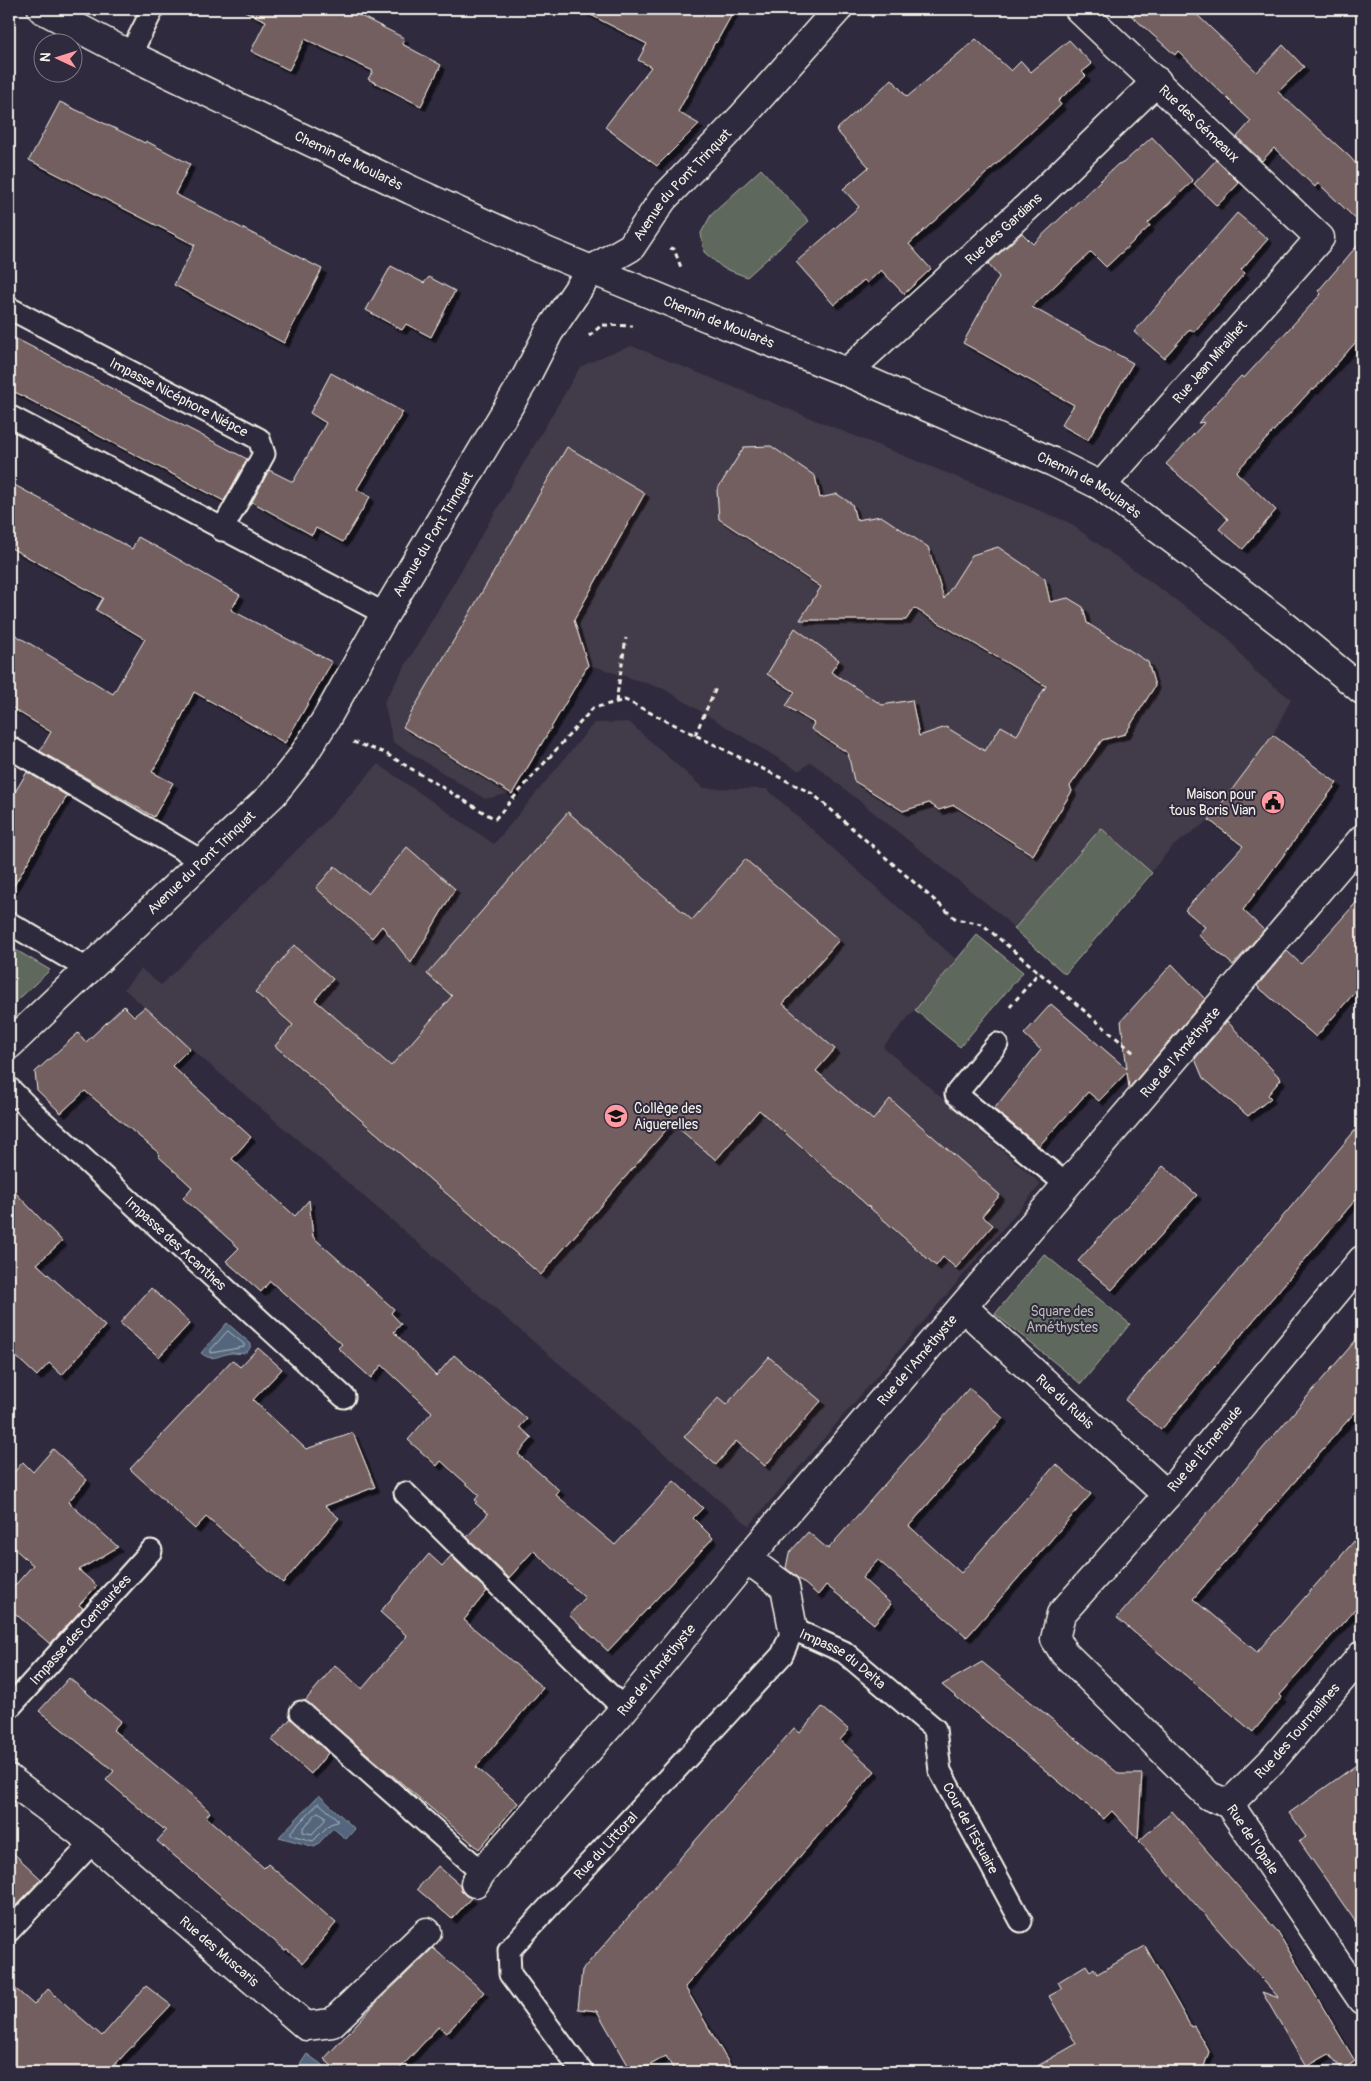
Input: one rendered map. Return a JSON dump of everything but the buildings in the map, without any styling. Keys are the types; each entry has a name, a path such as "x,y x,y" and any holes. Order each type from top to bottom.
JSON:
{"street":[{"name":"Chemin de Moularès","path":"42,9 130,55 411,190 591,270 847,372 1053,462 1100,486 1278,620 1362,690"},
{"name":"Avenue du Pont Trinquat","path":"9,1045 274,794 319,731 385,614 526,377 549,332 591,270 631,247 663,199 742,118 838,9"},
{"name":"Rue des Gémeaux","path":"1079,9 1157,81 1320,238"},
{"name":"Rue des Gardians","path":"847,372 1028,207 1157,81"},
{"name":"Rue Jean Mirailhet","path":"1100,486 1320,238"},
{"name":"Rue de l'Améthyste","path":"478,1877 624,1710 746,1559 1068,1185 1362,839"},
{"name":"Rue de l'Émeraude","path":"1055,1639 1061,1614 1167,1495 1362,1260"},
{"name":"Rue du Rubis","path":"963,1307 1167,1495"},
{"name":"Impasse du Delta","path":"746,1559 785,1587 793,1629"},
{"name":"Rue de l'Opale","path":"1055,1639 1064,1653 1209,1796 1230,1804 1362,2000"},
{"name":"Rue des Tourmalines","path":"1230,1804 1270,1763 1362,1654"},
{"name":"Rue des Muscaris","path":"9,1779 92,1842 306,2026 332,2023 427,1932"}],"lane":[{"path":"130,55 153,9"},
{"name":"Impasse Nicéphore Niépce","path":"9,308 259,439 264,454 222,530"},
{"path":"9,416 222,530 385,614"},
{"path":"9,747 203,862"},
{"path":"9,923 89,970"},
{"path":"997,1044 956,1094 1068,1185"},
{"name":"Impasse des Acanthes","path":"9,1088 46,1125 344,1397"},
{"path":"405,1493 624,1710"},
{"name":"Impasse des Centaurées","path":"9,1708 151,1551"},
{"name":"Impasse du Delta","path":"793,1629 844,1652 935,1729"},
{"name":"Rue du Littoral","path":"582,2072 510,1974 509,1950 782,1655 793,1629"},
{"path":"301,1712 478,1877"},
{"name":"Cour de l'Estuaire","path":"935,1729 940,1771 1021,1921"},
{"path":"9,1932 92,1842"}],"path":[{"path":"616,702 626,638"},
{"path":"694,735 716,688"},
{"path":"319,731 385,753 495,819 593,708 625,700 813,794 956,919 982,924 1161,1075"},
{"path":"1010,1007 1039,972"}],"shaded area":[{"path":"632,346 1068,522 1227,637 1255,671 1291,699 1273,735 1209,820 1172,847 1065,974 1002,916 811,762 799,771 664,689 587,664 512,793 485,799 393,742 384,702 580,367"},
{"name":"Collège des Aiguerelles","path":"629,722 703,788 767,789 957,960 883,1047 1041,1184 749,1526 190,1048 124,989 141,969 161,985 330,817 378,764 494,844 594,723"}],"green space":[{"path":"761,169 809,221 747,277 723,268 704,252 701,233 711,215"},
{"path":"1101,828 1152,873 1065,974 1014,929"},
{"path":"977,935 1023,972 960,1047 915,1010"},
{"path":"9,946 50,970 9,1008"},
{"name":"Square des Améthystes","path":"1044,1254 1130,1324 1081,1384 995,1314"}],"water":[{"path":"227,1323 251,1344 248,1351 213,1358 201,1353"},
{"path":"319,1795 355,1829 346,1839 333,1828 315,1847 279,1837"},
{"path":"307,2054 332,2072 295,2072"}],"place":[{"name":"Maison pour tous Boris Vian","path":"1273,802"},
{"name":"Collège des Aiguerelles","path":"616,1116"}]}
